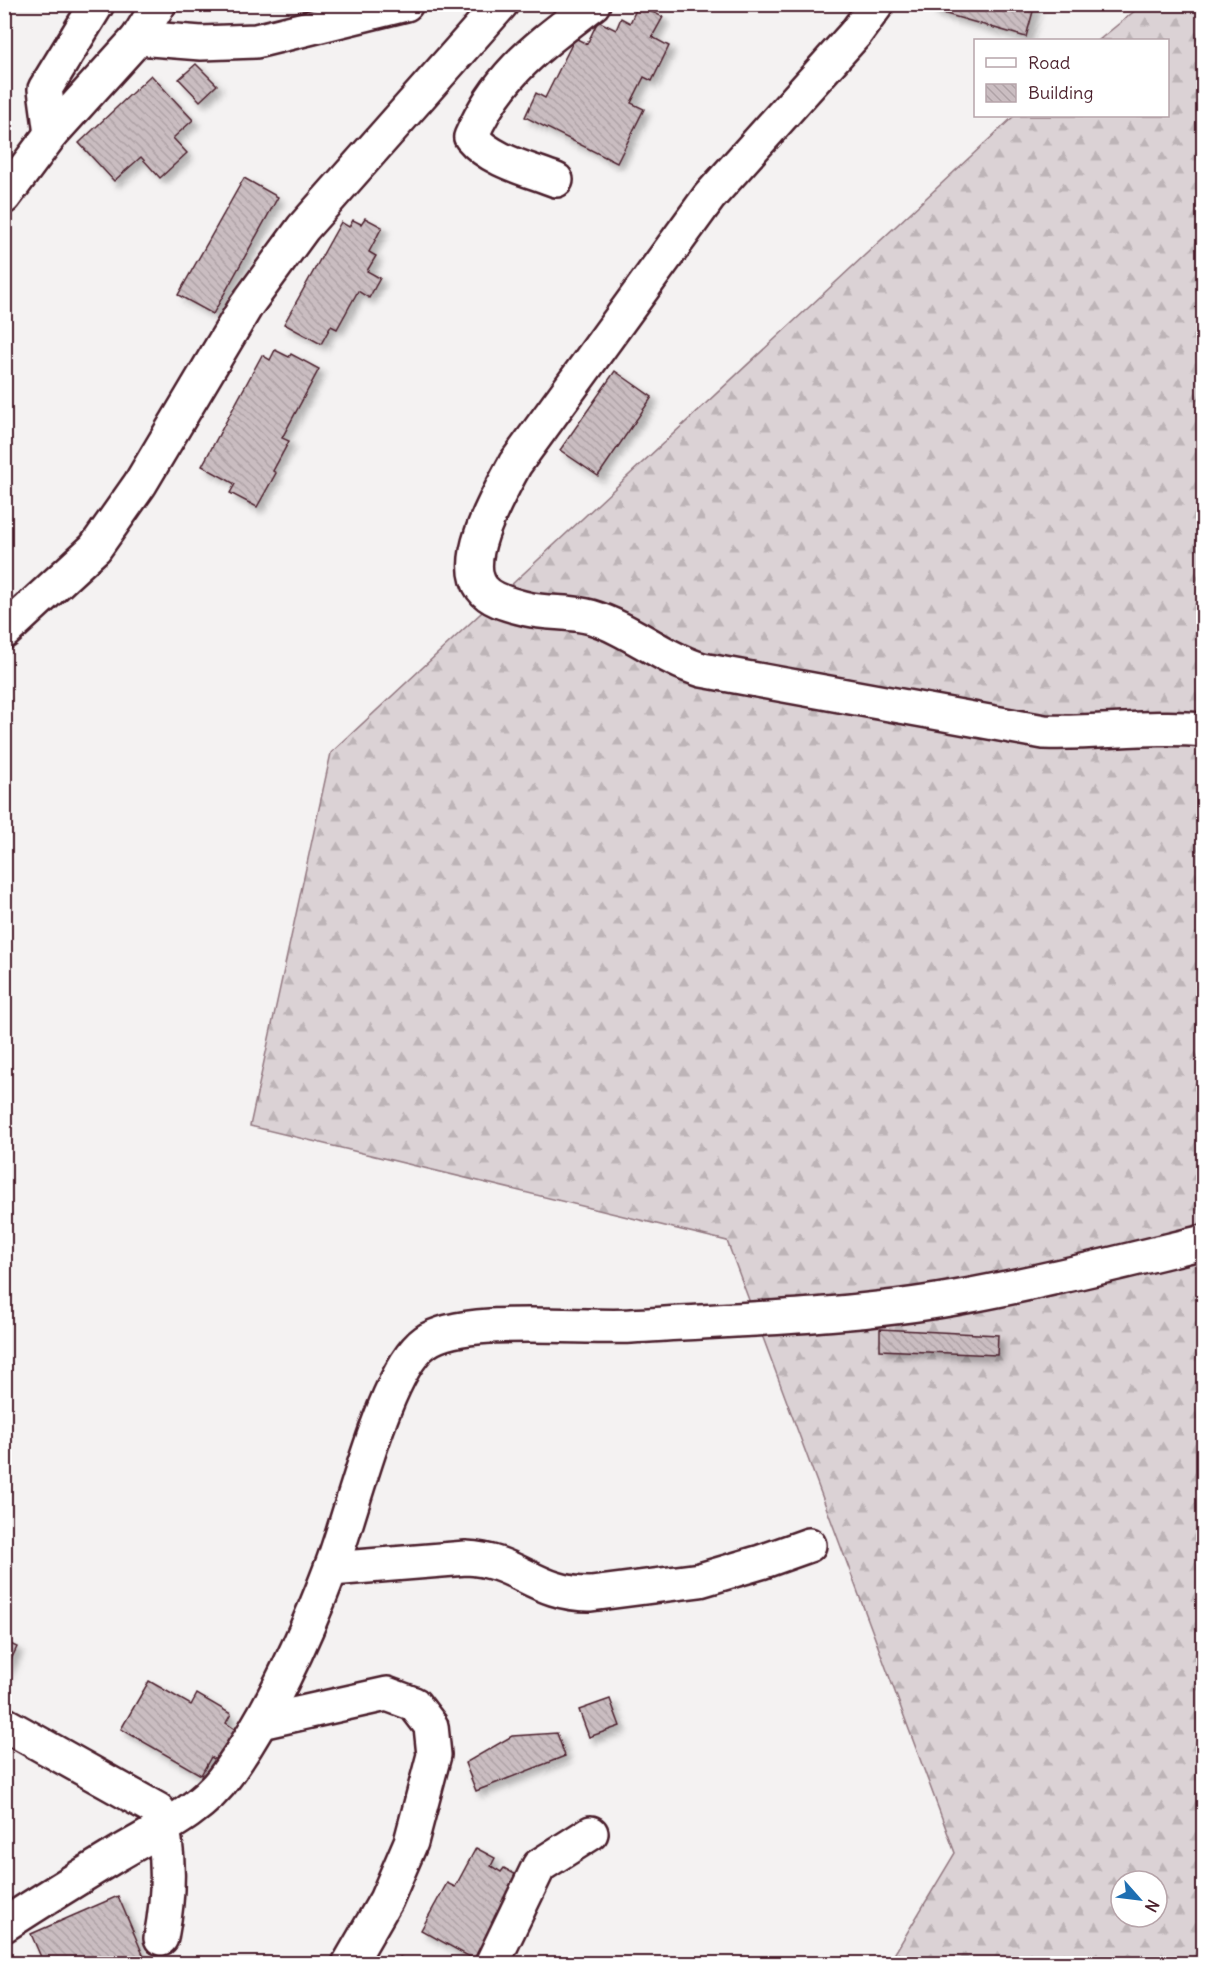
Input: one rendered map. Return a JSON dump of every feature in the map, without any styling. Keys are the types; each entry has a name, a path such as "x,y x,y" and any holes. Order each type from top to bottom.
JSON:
{"street":[{"path":"51,134 45,90 97,4"},
{"path":"4,197 51,134 138,38 159,4"},
{"path":"138,38 201,43 256,41 406,4"},
{"path":"4,632 95,548 140,484 246,306 303,228 501,4"},
{"path":"556,180 496,156 479,147 471,137 493,96 531,51 592,4"},
{"path":"877,4 855,34 709,197 515,464 478,543 475,576 483,590 502,602 530,610 588,616 607,622 677,662 702,670 1044,732 1083,734 1169,726 1203,730"},
{"path":"4,1925 186,1814 225,1778 261,1722 331,1569 364,1466 399,1372 422,1343 444,1331 502,1326 605,1327 825,1315 952,1299 1203,1242"},
{"path":"331,1569 466,1558 488,1559 508,1566 542,1587 574,1594 591,1594 700,1580 809,1545"},
{"path":"261,1722 387,1694 414,1704 431,1726 434,1755 411,1842 386,1900 349,1964"},
{"path":"4,1724 158,1810 163,1827 167,1866 167,1908 161,1938"},
{"path":"492,1964 539,1866 591,1833"}],"green space":[{"path":"1142,5 1203,5 1203,1963 889,1963 955,1853 727,1241 250,1126 331,753 1013,117 1169,117 1169,39 1100,39"}],"building":[{"path":"934,4 1035,4 1026,37 932,10"},
{"path":"638,5 663,17 652,37 669,46 652,81 644,77 631,103 644,109 617,163 525,117 536,93 545,98 575,38 587,44 598,21 616,30 621,18 630,23"},
{"path":"196,64 217,85 200,101 179,79"},
{"path":"151,75 193,120 173,138 187,153 160,178 141,157 114,181 79,143"},
{"path":"244,178 278,197 213,314 178,295"},
{"path":"365,218 382,227 369,252 376,256 367,271 380,278 369,298 358,291 337,329 331,326 321,344 284,324 341,222 349,227 353,220 361,224"},
{"path":"275,350 289,357 291,354 319,369 282,438 289,441 273,471 276,473 257,507 230,493 235,484 202,466 262,355 270,360"},
{"path":"615,371 652,397 598,476 560,450"},
{"path":"880,1329 998,1335 997,1355 880,1350"},
{"path":"4,1641 17,1647 4,1674"},
{"path":"149,1681 191,1705 197,1694 231,1714 226,1723 239,1732 221,1763 211,1757 201,1775 121,1729"},
{"path":"610,1699 620,1726 589,1737 579,1710"},
{"path":"557,1733 565,1756 476,1791 465,1763 512,1736"},
{"path":"476,1848 495,1858 491,1866 501,1872 504,1868 520,1877 479,1962 421,1930 447,1883 455,1887"},
{"path":"118,1896 147,1964 44,1964 31,1934"},
{"path":"400,1957 414,1964 397,1964"}]}
